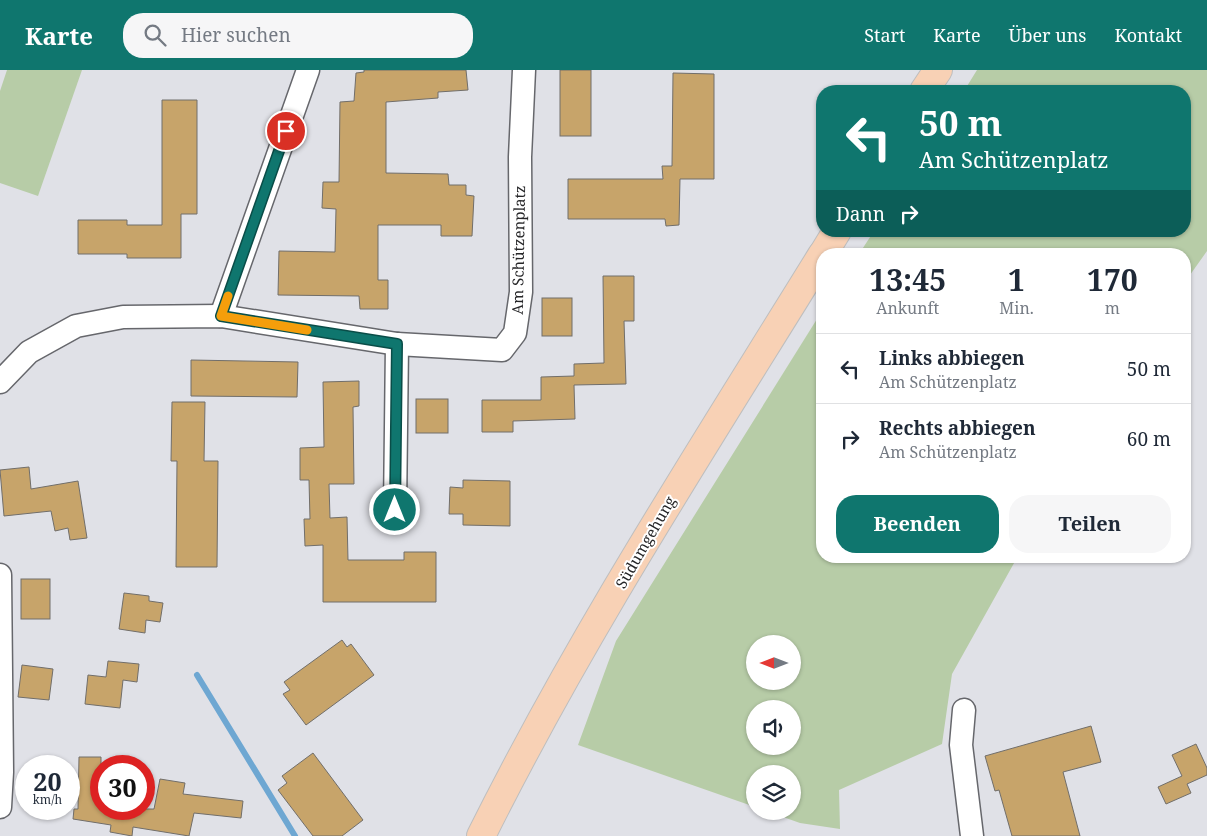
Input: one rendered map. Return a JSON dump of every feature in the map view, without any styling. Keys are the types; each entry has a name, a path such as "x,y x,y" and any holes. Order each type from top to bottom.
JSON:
{"main road":[{"path":"928,85 938,70"},
{"name":"Südumgehung","path":"827,248 833,237"},
{"name":"Südumgehung","path":"481,836 565,680 702,445 816,265"}],"street":[{"path":"221,316 308,70"},
{"name":"Am Schützenplatz","path":"0,382 30,352 76,326 123,317 221,316 397,344 502,350 515,333 520,292 520,157 524,70"},
{"path":"395,510 397,344"},
{"path":"0,576 2,772 0,806"},
{"path":"964,710 961,745 972,836"}],"green space":[{"path":"7,70 82,70 38,196 0,183 0,91"},
{"path":"977,70 1207,70 1207,251 1191,274 1191,248 863,248 870,237 1191,237 1191,85 968,85"},
{"path":"816,321 816,563 1014,563 952,674 942,744 839,790 840,829 792,820 801,820 801,765 746,765 746,804 578,745 616,641"}],"building":[{"path":"364,70 466,70 468,90 438,92 438,98 386,102 386,173 448,174 449,185 466,185 466,195 474,196 472,236 441,236 441,225 378,225 378,280 388,280 388,309 360,309 359,296 278,295 279,251 335,252 336,209 322,208 323,182 339,182 340,102 354,101 356,73 364,72"},
{"path":"560,70 591,70 591,136 560,136"},
{"path":"673,73 714,74 714,179 680,179 679,225 666,226 665,219 568,219 568,179 663,179 662,166 672,166"},
{"path":"162,100 197,100 197,214 181,214 181,258 127,258 127,254 78,254 78,220 127,220 127,225 162,225"},
{"path":"603,276 634,276 634,321 624,321 626,384 574,385 575,419 513,421 513,432 482,432 482,400 541,400 541,377 574,376 574,364 604,363"},
{"path":"542,298 572,298 572,336 542,336"},
{"path":"191,360 298,362 297,397 191,396"},
{"path":"359,381 359,406 353,407 354,484 329,484 330,518 347,517 348,560 404,560 404,552 436,552 436,602 323,602 323,545 305,546 304,519 310,519 309,480 300,480 300,448 324,447 323,382"},
{"path":"416,399 448,399 448,433 416,433"},
{"path":"172,402 205,402 204,461 218,461 217,567 176,567 177,461 171,461"},
{"path":"29,467 31,489 78,481 87,538 70,540 68,528 55,531 51,511 4,516 0,470"},
{"path":"463,480 510,481 510,526 463,525 463,514 449,514 450,487 463,488"},
{"path":"21,579 50,579 50,619 21,619"},
{"path":"124,593 149,596 149,601 163,603 160,622 146,620 145,633 119,629"},
{"path":"342,640 347,647 351,644 374,675 306,725 283,694 290,690 284,682"},
{"path":"108,661 139,664 137,682 123,680 120,708 85,704 88,675 106,677"},
{"path":"22,665 53,669 49,700 18,697"},
{"path":"1091,726 1101,762 1063,772 1080,836 1012,836 999,790 995,791 985,756"},
{"path":"1196,744 1207,768 1207,775 1187,784 1191,793 1166,804 1158,787 1182,776 1172,755"},
{"path":"313,753 363,820 342,836 313,836 278,790 287,783 282,776"},
{"path":"80,757 90,757 90,820 155,820 155,804 160,779 185,783 183,794 243,801 241,818 194,813 189,836 133,827 132,836 110,832 111,825 79,820"}],"waterway":[{"path":"197,675 295,836"}],"slow traffic":[{"path":"228,296 221,316 307,330"}],"route":[{"path":"286,131 221,316 397,344 395,510"}]}
